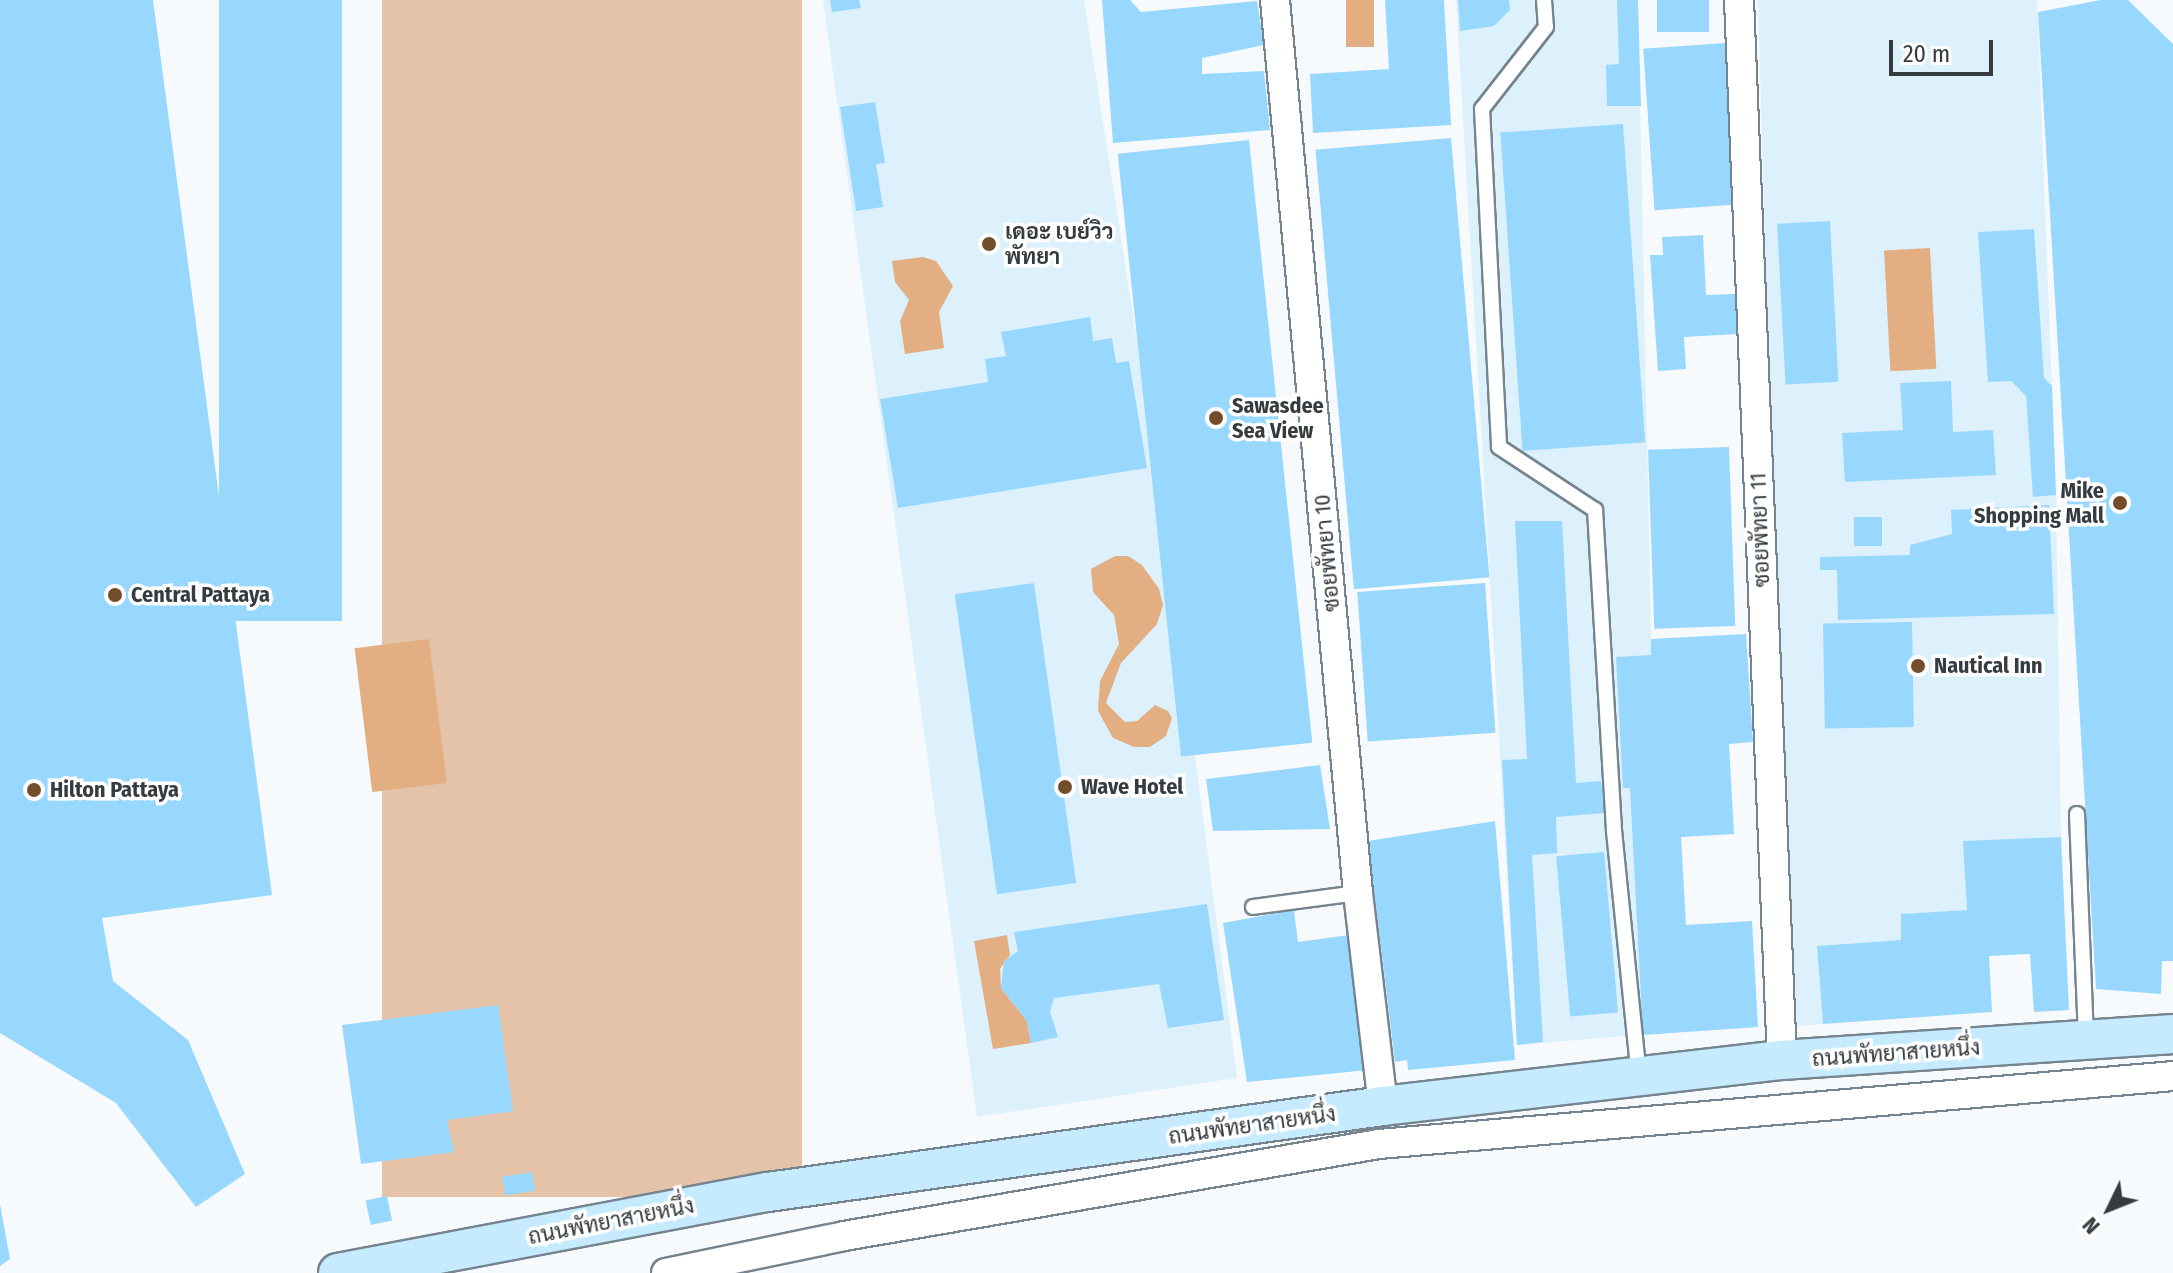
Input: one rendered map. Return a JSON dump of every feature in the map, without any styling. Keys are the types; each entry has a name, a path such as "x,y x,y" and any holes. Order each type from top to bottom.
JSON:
{"main road":[{"name":"ถนนพัทยาสายหนึ่ง","path":"338,1273 768,1192 1383,1106 1782,1060 2173,1034"}],"street":[{"name":"ซอยพัทยา 10","path":"1275,0 1358,893 1383,1106"},
{"name":"ซอยพัทยา 11","path":"1739,0 1782,1060"},
{"path":"666,1273 844,1236 1379,1144 2173,1076"}],"lane":[{"path":"1544,0 1546,27 1482,109 1499,447 1595,510 1614,831 1639,1077"},
{"path":"2077,814 2086,1040"},
{"path":"1253,907 1358,893"}],"shaded area":[{"path":"382,0 802,0 802,1197 382,1197"},
{"path":"823,0 1084,0 1160,488 1237,1078 977,1117"},
{"path":"1346,0 1374,0 1374,47 1346,47"},
{"path":"1456,0 1638,0 1651,639 1674,1032 1517,1045"},
{"name":"Nautical Inn","path":"1758,0 2037,0 2056,495 2061,837 1964,841 1967,910 1901,914 1901,940 1817,946 1823,1024 1788,1027"},
{"path":"1930,248 1936,369 1890,371 1884,250"},
{"path":"923,257 936,261 953,286 939,312 944,348 905,354 900,321 909,300 895,282 892,261"},
{"path":"1115,556 1128,556 1142,565 1159,589 1163,605 1157,624 1121,663 1106,703 1125,722 1137,721 1155,705 1168,711 1172,718 1166,736 1150,747 1134,747 1113,738 1098,711 1100,681 1119,644 1114,615 1093,592 1091,569"},
{"path":"429,639 447,783 372,792 355,648"},
{"path":"1007,935 1010,955 1000,969 1001,988 1027,1021 1031,1043 993,1049 974,941"}],"building":[{"name":"Central Pattaya","path":"0,0 153,0 272,895 102,918 113,981 188,1040 245,1174 196,1207 116,1103 0,1033"},
{"path":"219,0 342,0 342,621 219,621"},
{"path":"830,0 859,0 861,8 832,12"},
{"path":"1102,0 1130,0 1141,12 1257,1 1264,45 1202,58 1202,74 1264,71 1270,130 1113,143"},
{"path":"1385,0 1444,0 1451,125 1313,133 1310,74 1389,69"},
{"path":"1458,0 1509,0 1510,10 1494,26 1460,31"},
{"path":"1617,0 1638,0 1641,106 1607,106 1606,65 1619,64"},
{"path":"1657,0 1709,0 1709,32 1657,32"},
{"name":"Mike Shopping Mall","path":"2101,0 2128,0 2173,44 2173,961 2162,961 2161,994 2096,989 2038,12"},
{"path":"1725,43 1736,205 1655,210 1643,49"},
{"path":"875,102 885,163 876,164 883,207 856,211 840,107"},
{"path":"1623,124 1645,442 1523,451 1500,133"},
{"path":"1451,138 1489,577 1354,589 1316,150"},
{"path":"1249,140 1312,743 1181,756 1118,154"},
{"path":"1830,221 1838,382 1785,385 1777,224"},
{"path":"2034,229 2044,378 2052,386 2056,495 2033,497 2026,396 2011,381 1988,382 1978,232"},
{"path":"1703,235 1706,295 1735,294 1738,334 1684,337 1686,369 1658,371 1650,255 1663,255 1662,237"},
{"path":"1090,317 1093,341 1112,338 1116,363 1129,361 1147,468 898,508 880,399 988,382 985,359 1006,356 1001,332"},
{"path":"1951,381 1953,432 1993,430 1996,475 1845,482 1842,433 1903,430 1900,383"},
{"path":"1729,447 1735,626 1654,629 1648,450"},
{"path":"2049,505 2054,614 1838,620 1837,570 1820,570 1820,557 1910,555 1910,545 1952,534 1951,510"},
{"path":"1854,517 1882,517 1882,546 1854,546"},
{"path":"1515,521 1562,521 1576,783 1601,781 1605,813 1556,817 1557,853 1532,855 1543,1042 1517,1045 1502,760 1527,759"},
{"path":"1034,583 1076,883 997,894 955,594"},
{"path":"1485,583 1495,733 1368,742 1357,592"},
{"path":"1912,622 1914,727 1825,729 1823,624"},
{"path":"1746,634 1753,742 1729,744 1734,834 1681,837 1686,925 1752,921 1758,1027 1643,1035 1630,788 1623,788 1616,657 1651,655 1651,639"},
{"path":"1320,765 1330,829 1213,831 1206,779"},
{"path":"1495,821 1515,1060 1408,1070 1407,1060 1395,1062 1368,841"},
{"path":"2061,837 2069,1010 2034,1012 2030,954 1989,956 1992,1012 1823,1024 1817,946 1901,940 1901,914 1967,910 1963,841"},
{"path":"1604,852 1618,1012 1570,1017 1556,856"},
{"path":"1207,904 1224,1020 1168,1028 1159,984 1054,998 1050,1012 1058,1037 1031,1043 1027,1021 1001,988 1004,961 1018,951 1014,932"},
{"path":"1294,910 1298,942 1349,935 1368,1070 1247,1082 1223,923"},
{"path":"498,1005 513,1111 447,1120 454,1152 361,1164 342,1025"},
{"path":"532,1172 535,1191 505,1195 502,1177"},
{"path":"387,1196 392,1220 371,1225 365,1201"},
{"path":"0,1204 10,1259 0,1266"}],"place":[{"name":"เดอะ เบย์วิว พัทยา","path":"989,244"},
{"name":"Sawasdee Sea View","path":"1216,418"},
{"name":"Mike Shopping Mall","path":"2120,503"},
{"name":"Central Pattaya","path":"115,595"},
{"name":"Nautical Inn","path":"1918,666"},
{"name":"Wave Hotel","path":"1065,787"},
{"name":"Hilton Pattaya","path":"34,790"}]}
